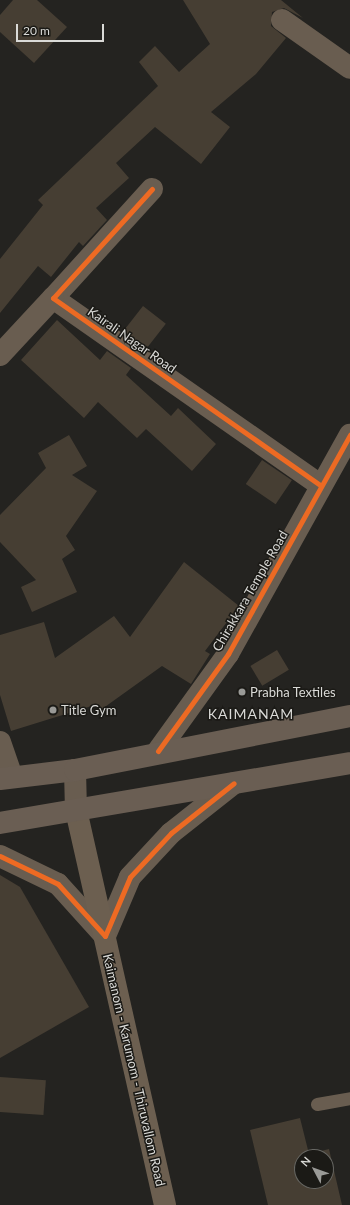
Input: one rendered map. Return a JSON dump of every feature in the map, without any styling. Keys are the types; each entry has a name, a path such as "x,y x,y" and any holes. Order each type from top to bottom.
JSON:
{"main road":[{"path":"6,778 75,770 158,751 350,716"},
{"path":"0,822 350,763"},
{"name":"Kaimanom - Karumom - Thiruvallom Road","path":"76,810 165,1205"}],"street":[{"path":"282,20 350,68"},
{"path":"0,355 152,189"},
{"name":"Kairali Nagar Road","path":"53,298 320,485"},
{"name":"Chirakkara Temple Road","path":"158,751 228,654 276,563 308,515 320,485 350,435"},
{"path":"0,742 6,778"},
{"name":"Kaimanom - Karumom - Thiruvallom Road","path":"75,770 76,810"},
{"path":"0,856 58,884 104,936 130,877 171,833 234,783"}],"lane":[{"path":"317,1104 350,1098"}],"building":[{"path":"13,0 37,0 67,27 34,63 0,32 0,15"},
{"path":"183,0 281,0 303,18 284,8 272,12 271,26 286,38 256,74 211,112 230,127 201,164 155,127 116,163 129,178 96,208 107,220 83,246 79,242 51,277 38,266 0,313 0,259 43,205 38,200 158,86 139,62 155,46 179,72 210,44"},
{"path":"143,306 166,324 146,350 123,332"},
{"path":"57,320 100,360 107,351 131,368 126,375 171,416 178,408 216,444 192,471 146,429 137,438 98,402 84,418 21,360"},
{"path":"69,435 87,466 72,475 97,491 66,536 75,550 62,559 77,592 32,612 21,587 36,580 0,542 0,515 46,468 38,453"},
{"path":"262,460 292,480 276,504 246,484"},
{"path":"184,562 239,606 205,651 210,654 191,684 162,666 102,709 98,704 11,731 0,695 0,635 44,622 55,658 114,616 130,637"},
{"path":"277,650 289,670 262,686 250,666"},
{"path":"0,875 20,887 89,1007 0,1058"},
{"path":"0,1077 46,1080 43,1115 0,1112"},
{"path":"300,1118 308,1149 294,1149 294,1189 334,1189 334,1171 342,1205 268,1205 250,1130"}],"cycle path":[{"path":"152,189 53,298 320,485"},
{"path":"158,751 228,654 350,435"},
{"path":"0,856 58,884 105,936 130,877 171,833 234,783"}],"place":[{"name":"Prabha Textiles","path":"242,692"},
{"name":"Title Gym","path":"53,710"}],"district":[{"name":"KAIMANAM","path":"251,714"}]}
